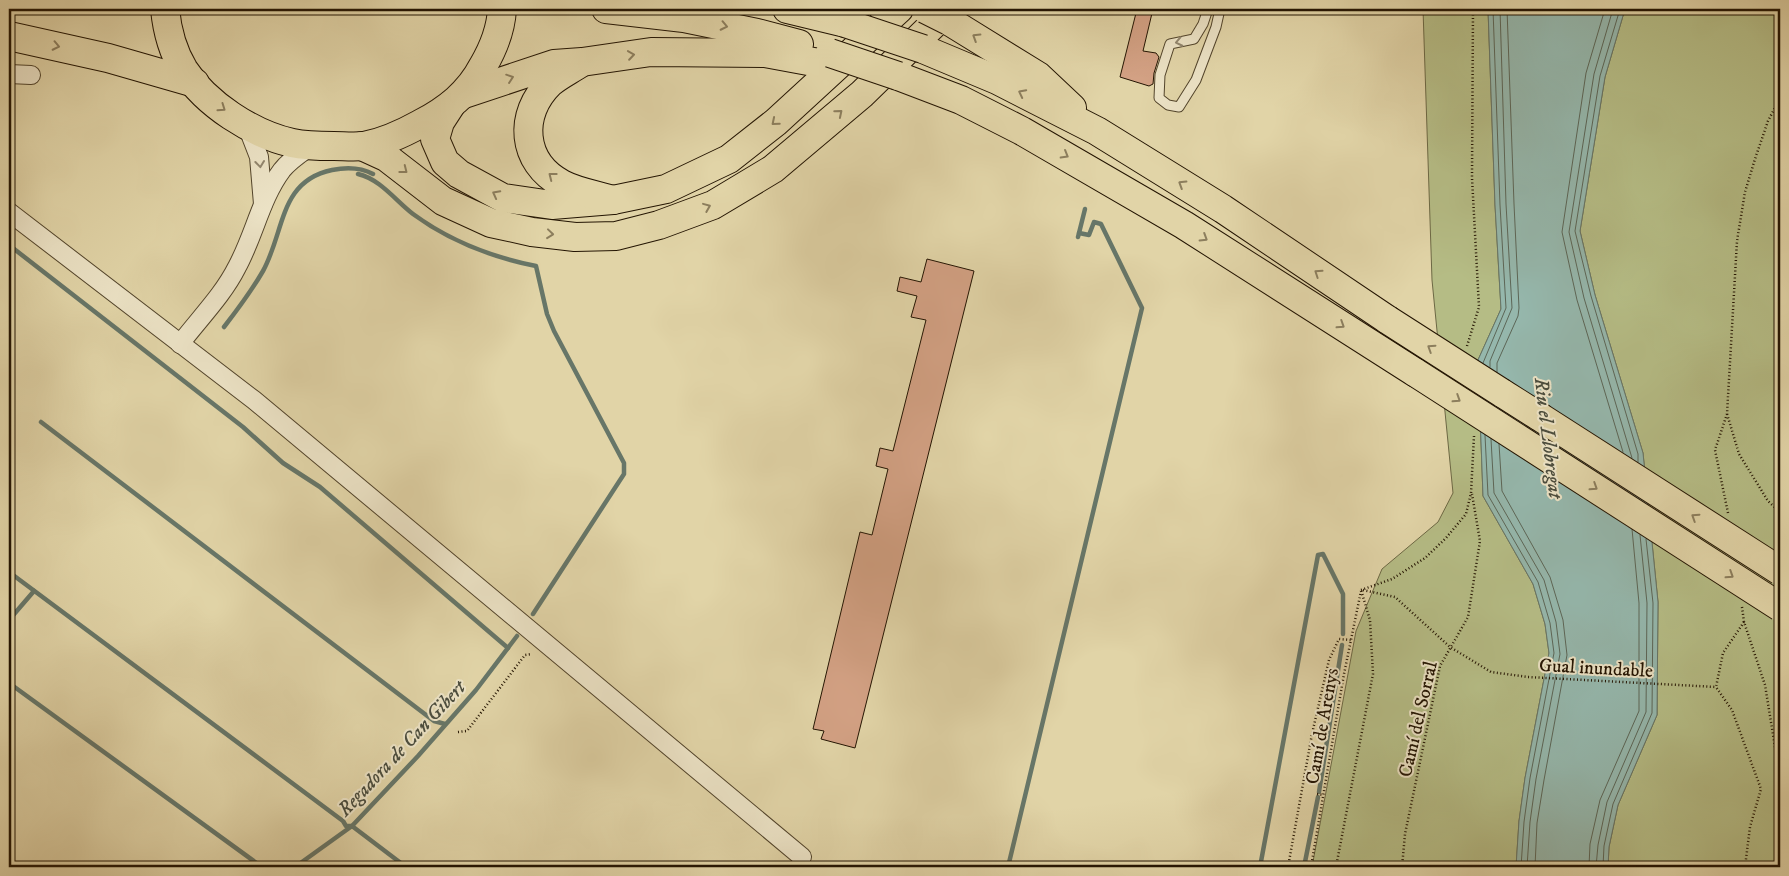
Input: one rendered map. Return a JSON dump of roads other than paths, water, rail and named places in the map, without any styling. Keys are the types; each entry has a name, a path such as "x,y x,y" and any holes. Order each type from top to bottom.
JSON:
{"main road":[{"path":"165,9 174,51 184,70 211,101 247,126 277,139 312,146 362,146 387,140 433,118 457,100 554,64 660,52 765,54 825,58"},
{"path":"502,9 493,48 479,74 440,122 435,139 445,162 459,174 503,198 552,205 613,200 666,189 729,159 776,122 899,9"},
{"path":"606,9 684,18 757,33 825,58 961,100 1022,131 1184,225 1780,607"},
{"path":"787,9 845,23 923,48 997,80 1097,131 1223,209 1388,320 1780,571"},
{"path":"924,9 949,15 1038,76 1097,131"},
{"path":"362,146 386,157 443,201 491,223 532,232 575,237 616,236 659,225 713,205 772,169 862,94 949,15"},
{"path":"9,36 108,58 195,83"},
{"path":"582,62 551,82 539,97 531,112 529,125 531,152 536,162 562,184 613,200"}],"street":[{"path":"9,74 31,75"},
{"path":"247,126 259,157 263,204"},
{"path":"180,344 208,310 237,268 259,220 263,204 282,170 294,158 312,146"},
{"path":"9,212 254,400 802,857"}],"lane":[{"path":"1208,9 1194,39 1170,44 1160,75 1159,98 1168,105 1179,107 1196,80 1216,27 1220,9"}],"water":[{"name":"Riu el Llobregat","path":"1488,9 1625,9 1605,77 1580,231 1595,295 1643,453 1658,602 1657,715 1618,805 1609,847 1608,867 1516,867 1519,821 1525,778 1549,653 1545,624 1533,584 1483,496 1478,360 1501,309"}],"waterway":[{"path":"224,327 263,271 286,210 293,196 302,185 315,176 338,169 358,169 373,174"},
{"name":"Regadora de Can Gibert","path":"358,174 373,181 413,214 442,233 487,253 536,266 547,314 554,331 624,463 624,474 533,614"},
{"path":"1079,233 1085,209"},
{"path":"1008,867 1142,308 1101,224 1094,222 1089,235 1079,233 1078,237"},
{"path":"9,245 243,427 283,463 320,487 508,648"},
{"path":"41,422 434,721 445,724"},
{"path":"1260,867 1318,555 1323,554 1343,594 1343,634"},
{"path":"9,572 343,821 346,826 352,826 406,867"},
{"path":"9,620 34,591"},
{"name":"Regadora de Can Gibert","path":"295,867 352,826 418,756 476,690 517,636"},
{"path":"1319,792 1342,645"},
{"path":"9,683 262,867"},
{"path":"1304,867 1318,797"}]}
